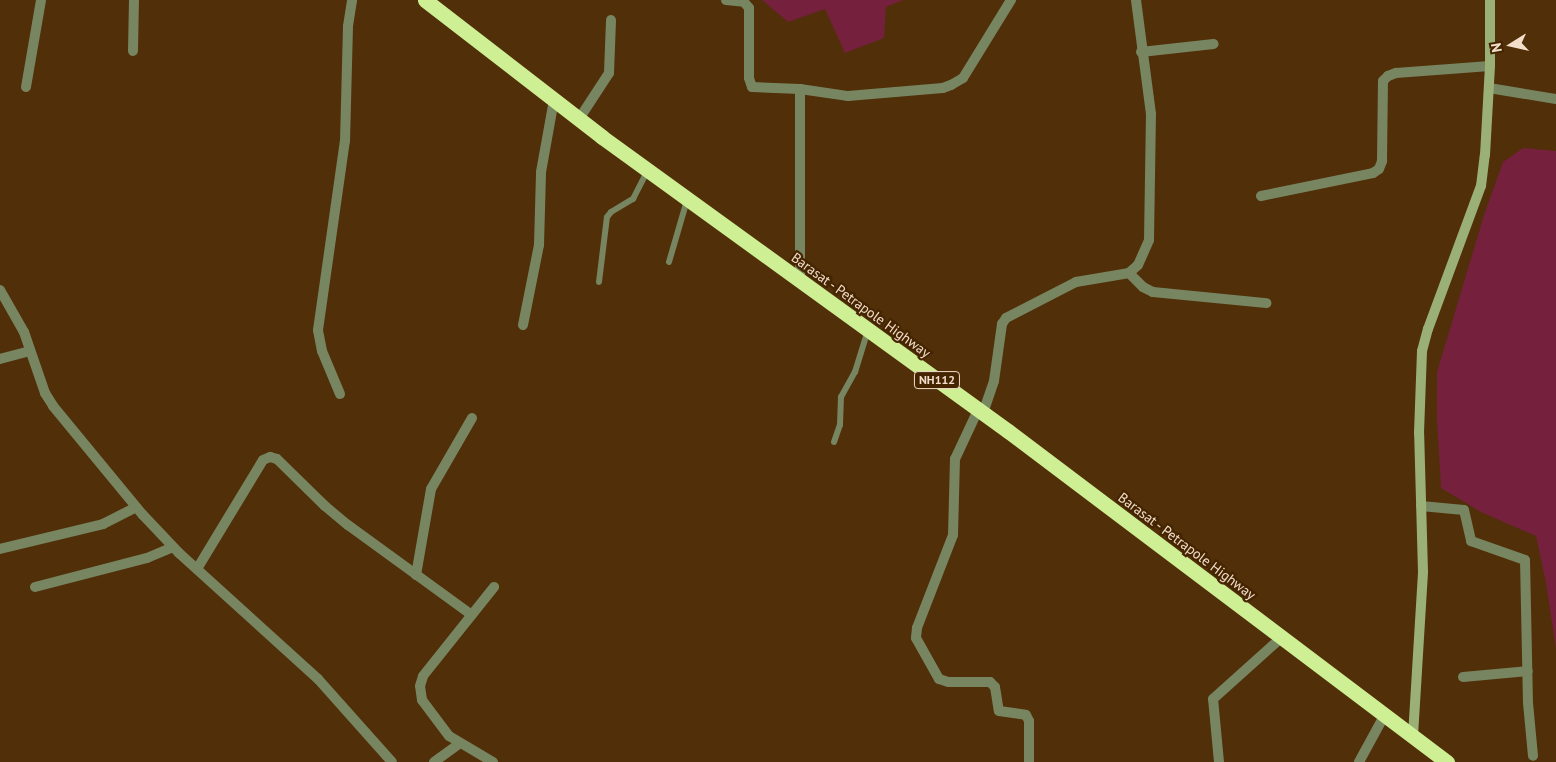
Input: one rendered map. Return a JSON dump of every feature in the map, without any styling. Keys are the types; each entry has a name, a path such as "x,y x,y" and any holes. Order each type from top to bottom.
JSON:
{"highway":[{"name":"Barasat - Petrapole Highway","path":"425,0 439,8 579,119 981,411 1447,762"}],"street":[{"path":"26,87 41,0"},
{"path":"133,51 134,0"},
{"path":"340,394 322,351 318,330 344,141 348,26 352,0"},
{"path":"726,0 744,2 749,8 749,78 752,87 800,89 848,96 943,88 963,78 1011,0"},
{"path":"1029,762 1029,721 1026,715 999,711 995,687 990,682 948,682 939,679 916,638 917,628 953,535 955,459 981,411 994,381 1002,324 1006,318 1076,282 1128,273 1138,265 1149,240 1151,114 1141,52 1136,0"},
{"path":"1413,736 1423,572 1419,433 1422,351 1428,329 1481,186 1486,156 1490,66 1490,0"},
{"path":"579,119 609,73 611,20"},
{"path":"1141,52 1214,44"},
{"path":"1261,196 1373,173 1379,169 1382,161 1383,82 1388,76 1396,73 1490,66"},
{"path":"1489,88 1556,99"},
{"path":"800,89 800,281"},
{"path":"523,324 539,245 541,172 554,100"},
{"path":"1128,273 1143,287 1153,292 1266,303"},
{"path":"0,290 14,313 45,393 52,406 136,507 173,547 318,679 392,762"},
{"path":"0,359 30,351"},
{"path":"416,575 431,489 472,418"},
{"path":"197,569 263,460 270,457 277,459 336,516 472,615"},
{"path":"1421,506 1464,510 1471,541 1525,560 1528,703 1533,756"},
{"path":"0,549 103,524 136,507"},
{"path":"34,586 148,558 173,547"},
{"path":"493,762 460,744 450,736 422,700 420,686 423,676 494,587"},
{"path":"1219,762 1213,699 1281,638"},
{"path":"1463,677 1528,671"},
{"path":"1359,762 1384,716"},
{"path":"434,762 460,744"}],"lane":[{"path":"599,282 607,217 611,212 633,199 648,170"},
{"path":"669,262 688,199"},
{"path":"834,442 839,427 841,397 853,376 868,329"}],"shaded area":[{"path":"762,0 903,0 886,7 884,38 845,53 825,9 788,22"},
{"path":"1523,148 1556,151 1556,649 1546,583 1536,536 1481,512 1441,488 1437,420 1437,372 1484,215 1503,162"}]}
